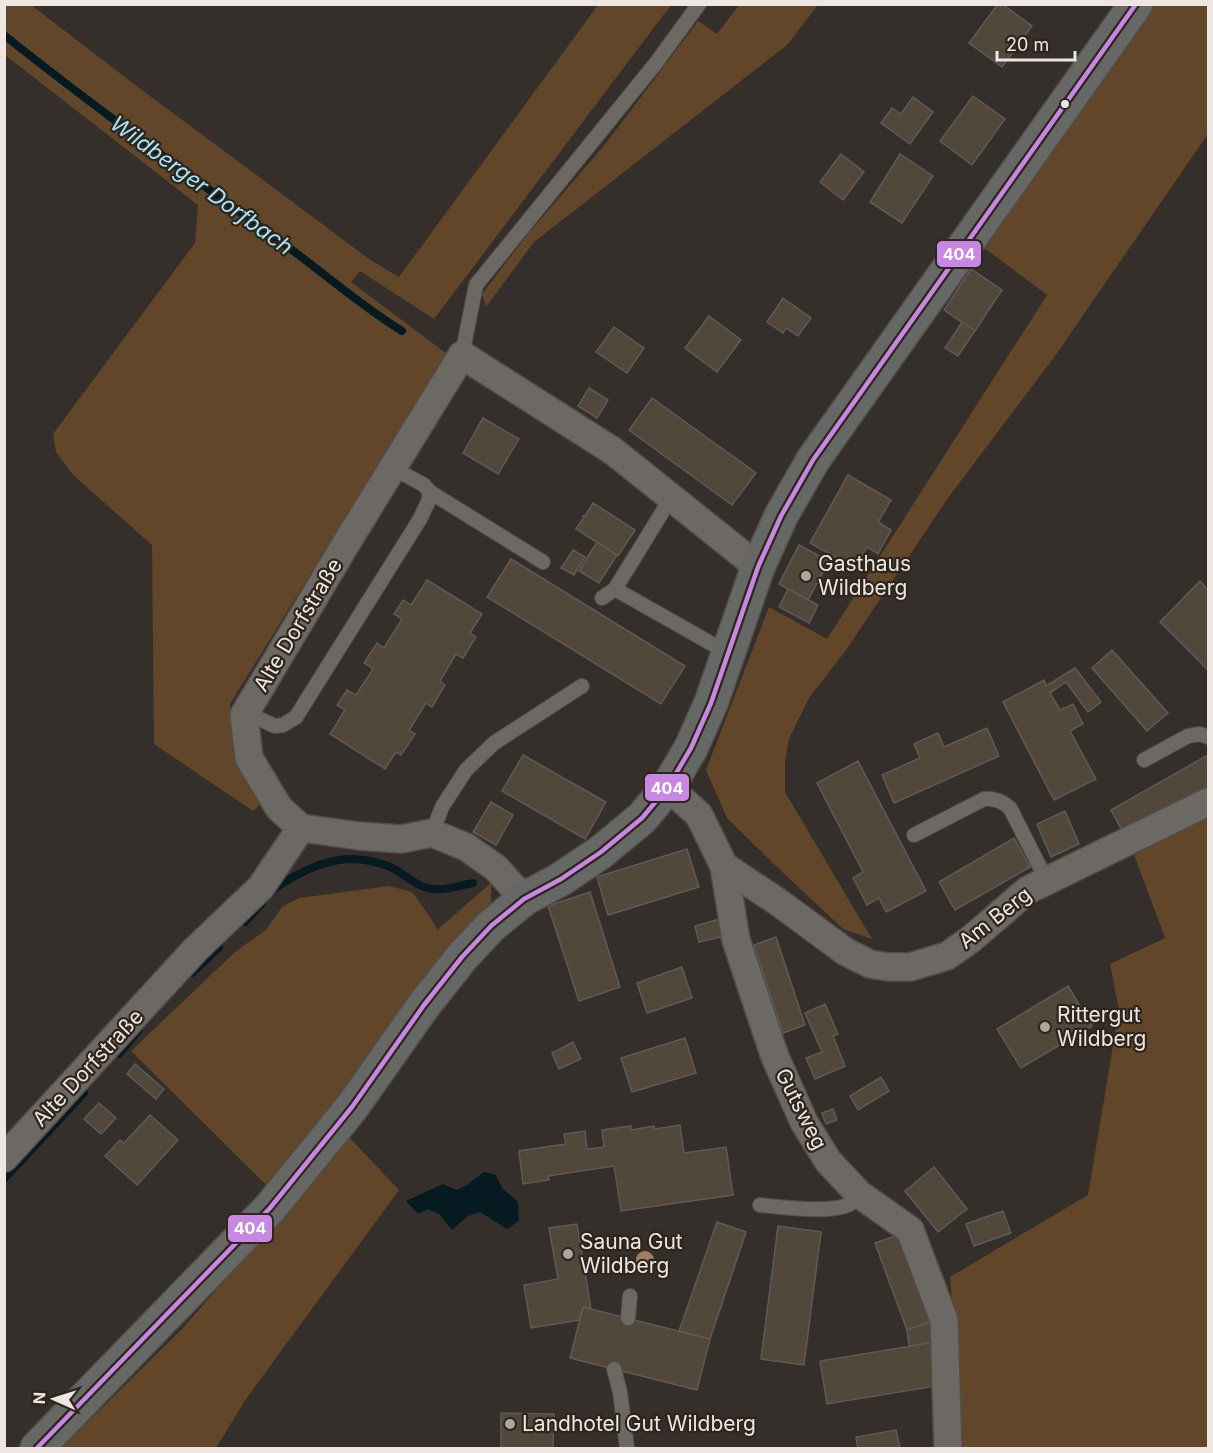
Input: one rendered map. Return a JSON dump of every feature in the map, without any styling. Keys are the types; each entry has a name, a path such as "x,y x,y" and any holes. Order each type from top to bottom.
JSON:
{"main road":[{"path":"37,1449 270,1208 352,1107 424,1005 462,957 491,926 524,899 561,879 601,852 642,818 668,787 691,748 711,703 758,567 781,516 813,460 1136,4"}],"street":[{"name":"Alte Dorfstraße","path":"4,1158 195,950 261,887 301,828 279,808 249,758 244,715 462,355"},
{"path":"462,355 613,451 758,567"},
{"name":"Gutsweg","path":"668,787 699,815 724,866 736,940 775,1057 804,1122 828,1161 859,1194 910,1230 944,1320 948,1449"},
{"name":"Am Berg","path":"724,866 846,952 870,964 910,967 947,956 971,939 1028,890 1209,802"},
{"path":"301,828 400,839 432,833 466,847 496,868 524,899"}],"lane":[{"path":"462,355 476,285 656,63 699,4"},
{"path":"393,468 424,485 430,492 543,562"},
{"path":"246,713 275,726 283,725 296,717 420,519 430,492"},
{"path":"602,598 615,589 671,498"},
{"path":"615,589 728,653"},
{"path":"432,833 442,807 466,770 494,743 582,686"},
{"path":"1143,760 1188,736 1200,734 1209,737"},
{"path":"914,835 984,799 991,798 1005,803 1010,808 1047,881"},
{"path":"760,1205 806,1209 842,1207 854,1202 859,1194"},
{"path":"627,1318 630,1296"},
{"path":"614,1369 620,1392 627,1449"}],"shaded area":[{"path":"4,5 31,5 369,259 399,277 598,5 671,5 434,319 360,271 351,282 447,354 230,704 233,745 246,781 262,802 253,811 154,744 152,545 73,475 56,452 53,434 195,243 198,205 5,55"},
{"path":"739,5 818,5 787,45 534,242 486,307 482,294 527,235 607,142 698,21 717,34"},
{"path":"1150,5 1208,5 1208,134 1055,356 948,498 846,650 809,698 789,739 785,761 785,792 872,939 843,929 727,818 706,770 769,607 827,639 1047,295 979,244"},
{"path":"1208,814 1208,1448 963,1448 950,1277 1088,1195 1119,1010 1110,964 1165,938 1133,852"},
{"path":"491,883 491,901 486,912 461,933 446,950 340,1098 267,1186 131,1051 235,952 266,930 282,907 299,898 389,886 412,892 437,930"},
{"path":"349,1137 399,1190 246,1399 216,1448 61,1448 183,1328"}],"water":[{"path":"484,1172 496,1175 502,1188 518,1202 519,1221 507,1229 480,1212 468,1216 452,1230 439,1214 428,1209 418,1214 406,1201 443,1184 457,1190"}],"building":[{"path":"998,4 1002,4 1032,26 1002,67 969,43"},
{"path":"973,96 1005,119 972,165 940,141"},
{"path":"913,97 933,112 910,144 881,123 892,108 901,114"},
{"path":"841,154 864,172 843,200 820,182"},
{"path":"900,154 933,176 902,223 870,202"},
{"path":"971,269 1002,290 975,331 944,310"},
{"path":"783,298 811,318 798,336 786,328 783,333 767,322"},
{"path":"709,316 741,340 717,372 685,348"},
{"path":"962,322 975,331 958,356 945,348"},
{"path":"614,327 644,348 627,373 596,352"},
{"path":"589,388 608,400 597,418 578,406"},
{"path":"652,398 756,473 732,505 629,430"},
{"path":"483,418 519,439 498,474 463,453"},
{"path":"848,475 891,500 878,522 891,530 878,554 867,547 855,568 810,543"},
{"path":"593,503 635,530 618,556 576,529"},
{"path":"597,542 617,555 599,583 579,571"},
{"path":"799,545 829,561 808,600 779,584"},
{"path":"573,550 585,557 574,575 561,568"},
{"path":"511,559 685,666 661,704 487,597"},
{"path":"427,580 482,614 470,633 476,637 463,658 456,654 440,681 445,685 432,707 426,703 409,730 415,734 401,755 396,752 385,769 330,734 345,710 337,705 347,690 356,695 373,669 364,663 377,643 384,648 402,619 394,614 403,600 411,605"},
{"path":"1200,581 1208,590 1208,670 1160,622"},
{"path":"788,589 818,605 809,623 779,607"},
{"path":"1112,650 1168,713 1147,731 1092,668"},
{"path":"1075,668 1101,702 1088,712 1066,682 1050,693 1060,710 1073,704 1083,724 1070,731 1096,779 1054,800 1003,702 1044,680 1046,686"},
{"path":"987,728 999,756 894,803 882,775 920,758 914,744 938,733 944,747"},
{"path":"523,755 606,802 585,839 502,791"},
{"path":"1208,755 1208,791 1126,838 1111,810"},
{"path":"858,761 926,891 886,912 879,898 867,905 853,878 863,872 817,783"},
{"path":"491,802 513,815 496,845 473,832"},
{"path":"1065,811 1079,844 1051,857 1037,824"},
{"path":"1014,838 1030,867 955,910 939,882"},
{"path":"687,849 699,887 608,915 597,877"},
{"path":"590,892 620,987 579,1001 548,906"},
{"path":"720,919 725,936 699,942 695,926"},
{"path":"776,937 805,1025 783,1033 754,945"},
{"path":"682,967 692,998 647,1013 637,983"},
{"name":"Rittergut Wildberg","path":"1068,986 1092,1026 1021,1068 997,1029"},
{"path":"825,1004 838,1034 833,1036 845,1066 815,1079 806,1058 822,1052 805,1013"},
{"path":"685,1038 696,1073 632,1092 621,1058"},
{"path":"573,1042 581,1059 559,1069 552,1053"},
{"path":"135,1064 164,1089 156,1099 127,1074"},
{"path":"881,1077 889,1091 858,1110 850,1096"},
{"path":"99,1103 116,1118 101,1134 84,1119"},
{"path":"833,1109 837,1120 826,1124 822,1113"},
{"path":"150,1115 178,1140 137,1185 105,1156 120,1140 124,1143"},
{"path":"680,1125 684,1153 726,1147 733,1195 621,1211 614,1166 548,1176 549,1180 523,1184 519,1151 566,1144 564,1134 585,1131 587,1149 604,1147 602,1130 631,1126 631,1130 654,1126 655,1129"},
{"path":"934,1167 967,1209 938,1232 905,1191"},
{"path":"1003,1211 1011,1233 974,1246 966,1224"},
{"path":"717,1222 746,1232 710,1339 679,1331"},
{"name":"Sauna Gut Wildberg","path":"577,1224 591,1309 583,1307 579,1320 531,1328 524,1285 558,1279 549,1228"},
{"path":"778,1226 821,1232 804,1365 761,1359"},
{"path":"901,1234 932,1321 907,1330 875,1243"},
{"path":"583,1307 710,1339 697,1390 570,1358"},
{"path":"932,1321 935,1342 909,1346 907,1330"},
{"path":"935,1342 942,1385 827,1404 820,1361"},
{"path":"501,1413 554,1414 553,1448 501,1448"},
{"path":"896,1430 900,1448 858,1448 856,1437"}],"waterway":[{"name":"Wildberger Dorfbach","path":"4,35 107,114 402,331"},
{"path":"272,892 306,870 329,862 351,859 388,866 430,889 473,883"},
{"path":"245,922 262,903"},
{"path":"192,973 219,947"},
{"path":"119,1054 139,1030"},
{"path":"4,1179 84,1093"}],"transit line":[{"name":"404","path":"37,1448 270,1208 352,1107 424,1005 462,957 491,926 524,899 561,879 601,852 642,818 668,787 691,748 711,703 758,567 781,516 813,460 1136,4"}],"place":[{"name":"Gasthaus Wildberg","path":"806,576"},
{"name":"Rittergut Wildberg","path":"1045,1027"},
{"name":"Sauna Gut Wildberg","path":"568,1254"},
{"name":"Landhotel Gut Wildberg","path":"510,1424"}]}
